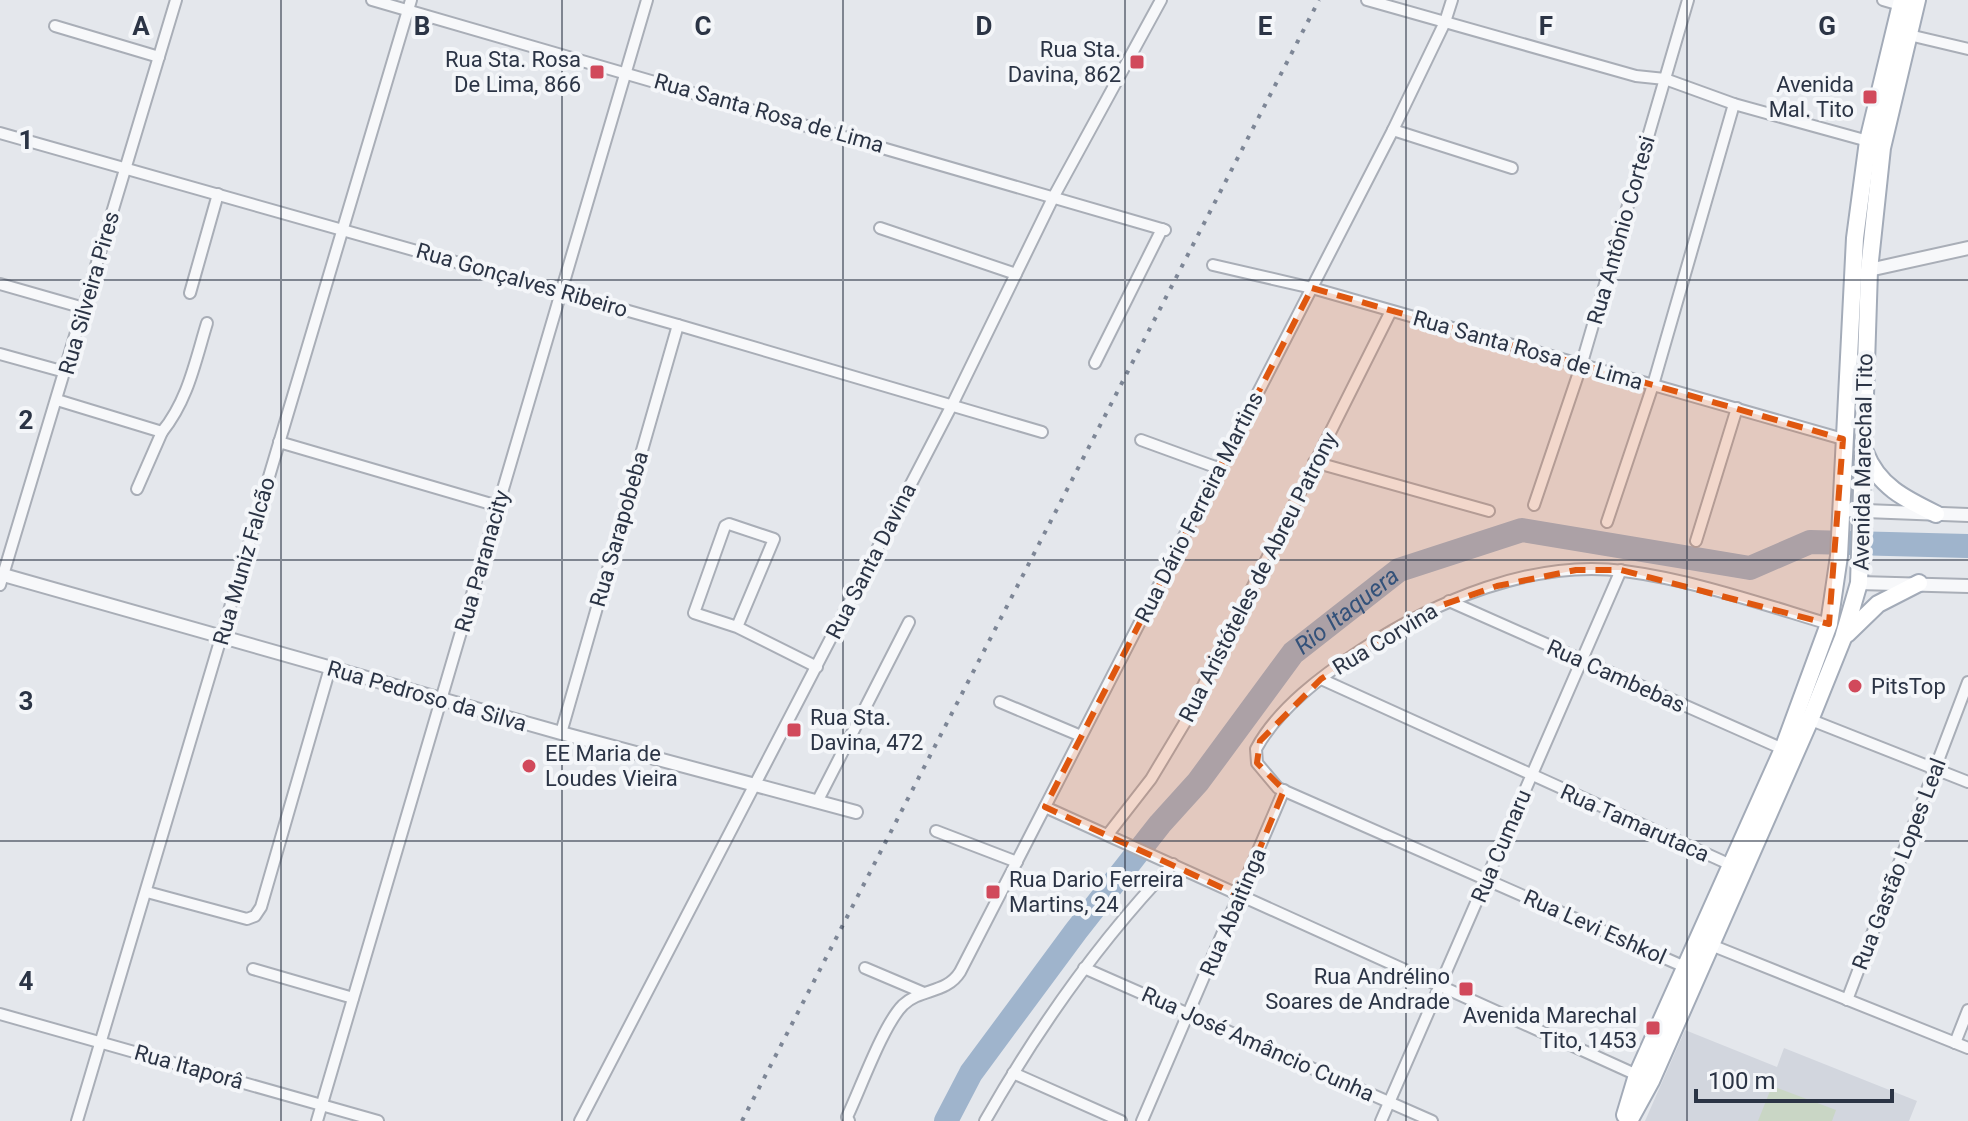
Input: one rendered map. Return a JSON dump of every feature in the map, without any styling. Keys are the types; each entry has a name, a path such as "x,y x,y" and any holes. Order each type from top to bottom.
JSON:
{"main road":[{"name":"Avenida Marechal Tito","path":"1626,1121 1651,1081 1711,945 1803,718 1843,638 1860,576 1869,270 1882,148 1917,0"},
{"name":"Avenida Marechal Tito","path":"1626,1121 1639,1089 1637,1075 1783,749 1803,718 1829,624 1840,567 1843,439 1855,238 1868,141 1901,2"},
{"path":"1862,443 1872,469 1887,486 1936,514"},
{"path":"1840,567 1848,578 1860,576"},
{"path":"1843,638 1878,604 1919,583"},
{"path":"1711,945 1708,923 1714,902"}],"street":[{"name":"Rua Silveira Pires","path":"1,578 176,0"},
{"name":"Rua Santa Rosa de Lima","path":"372,0 409,5 626,72 1164,229 1095,363"},
{"name":"Rua Paranacity","path":"317,1121 647,0"},
{"name":"Rua Santa Davina","path":"580,1121 952,405 1054,196 1161,0"},
{"path":"1367,0 1636,76 1665,79 1734,104 1868,141"},
{"name":"Rua Dário Ferreira Martins","path":"848,1119 894,1016 905,1003 924,993 944,988 955,980 1393,130 1445,22 1452,0"},
{"name":"Rua Antônio Cortesi","path":"1534,505 1581,366 1688,0"},
{"path":"1883,0 1901,2"},
{"name":"Rua Muniz Falcão","path":"77,1121 409,5"},
{"path":"55,26 159,57"},
{"path":"1909,35 1968,49"},
{"path":"1607,522 1653,385 1734,104"},
{"path":"1393,130 1512,168"},
{"name":"Rua Gonçalves Ribeiro","path":"0,133 342,228 1042,432"},
{"path":"190,293 218,194"},
{"path":"880,228 1016,274"},
{"path":"1869,270 1968,248"},
{"name":"Rua Santa Rosa de Lima","path":"1213,265 1312,288 1843,439"},
{"path":"0,284 84,308"},
{"name":"Rua Aristóteles de Abreu Patrony","path":"1114,836 1178,736 1391,311"},
{"path":"137,489 162,432 177,413 187,391 207,323"},
{"name":"Rua Sarapobeba","path":"561,733 678,325"},
{"path":"0,354 65,372"},
{"path":"57,400 162,432"},
{"path":"1696,541 1737,408"},
{"path":"1141,440 1218,468"},
{"path":"279,442 498,506"},
{"path":"1314,462 1489,511"},
{"path":"1840,510 1863,517 1968,515"},
{"path":"737,627 774,542 773,536 726,525 694,608 697,615 737,627 817,667"},
{"name":"Rua Corvina","path":"1284,790 1272,782 1257,763 1256,749 1284,713 1321,679 1385,634 1449,601 1535,576 1576,570 1621,570 1691,584 1829,624"},
{"name":"Rua Cumaru","path":"1381,1121 1621,570"},
{"path":"1860,576 1968,586"},
{"name":"Rua Pedroso da Silva","path":"1,578 856,812"},
{"name":"Rua Cambebas","path":"1449,601 1783,749"},
{"path":"817,802 909,622"},
{"path":"147,892 247,919 255,916 261,907 330,668"},
{"name":"Rua Tamarutaca","path":"1321,679 1731,865"},
{"name":"Rua Gastão Lopes Leal","path":"1847,1000 1968,682"},
{"path":"1000,702 1081,736"},
{"path":"1803,718 1968,782"},
{"name":"Rua Levi Eshkol","path":"1284,790 1685,967"},
{"name":"Rua Abaitinga","path":"1142,1121 1284,790"},
{"path":"1045,807 1637,1075"},
{"path":"936,831 1017,862"},
{"path":"985,1121 1013,1073 1122,916 1173,864"},
{"path":"1711,945 1968,1048"},
{"path":"865,968 924,993"},
{"name":"Rua José Amâncio Cunha","path":"1084,968 1432,1121"},
{"path":"253,969 353,998"},
{"path":"1955,1043 1968,1010"},
{"name":"Rua Itaporâ","path":"0,1014 378,1121"},
{"path":"1013,1073 1121,1121"}],"highlighted area":[{"path":"1312,288 1843,439 1829,624 1621,570 1576,570 1497,586 1425,611 1385,634 1321,679 1260,741 1257,763 1284,790 1240,896 1045,807"}],"shaded area":[{"path":"1685,1030 1777,1067 1784,1048 1917,1101 1909,1121 1645,1121"}],"green space":[{"path":"1772,1086 1836,1110 1832,1121 1758,1121"}],"waterway":[{"name":"Rio Itaquera","path":"946,1121 971,1073 1076,931 1160,824 1198,782 1293,653 1399,570 1522,530 1750,568 1810,542 1968,546"}],"railway":[{"path":"742,1121 1319,0"}],"place":[{"name":"Rua Sta. Davina, 862","path":"1137,62"},
{"name":"Rua Sta. Rosa De Lima, 866","path":"597,72"},
{"name":"Avenida Mal. Tito","path":"1870,97"},
{"name":"PitsTop","path":"1855,686"},
{"name":"Rua Sta. Davina, 472","path":"794,730"},
{"name":"EE Maria de Loudes Vieira","path":"529,766"},
{"name":"Rua Dario Ferreira Martins, 24","path":"993,892"},
{"name":"Rua Andrélino Soares de Andrade","path":"1466,989"},
{"name":"Avenida Marechal Tito, 1453","path":"1653,1028"}]}
